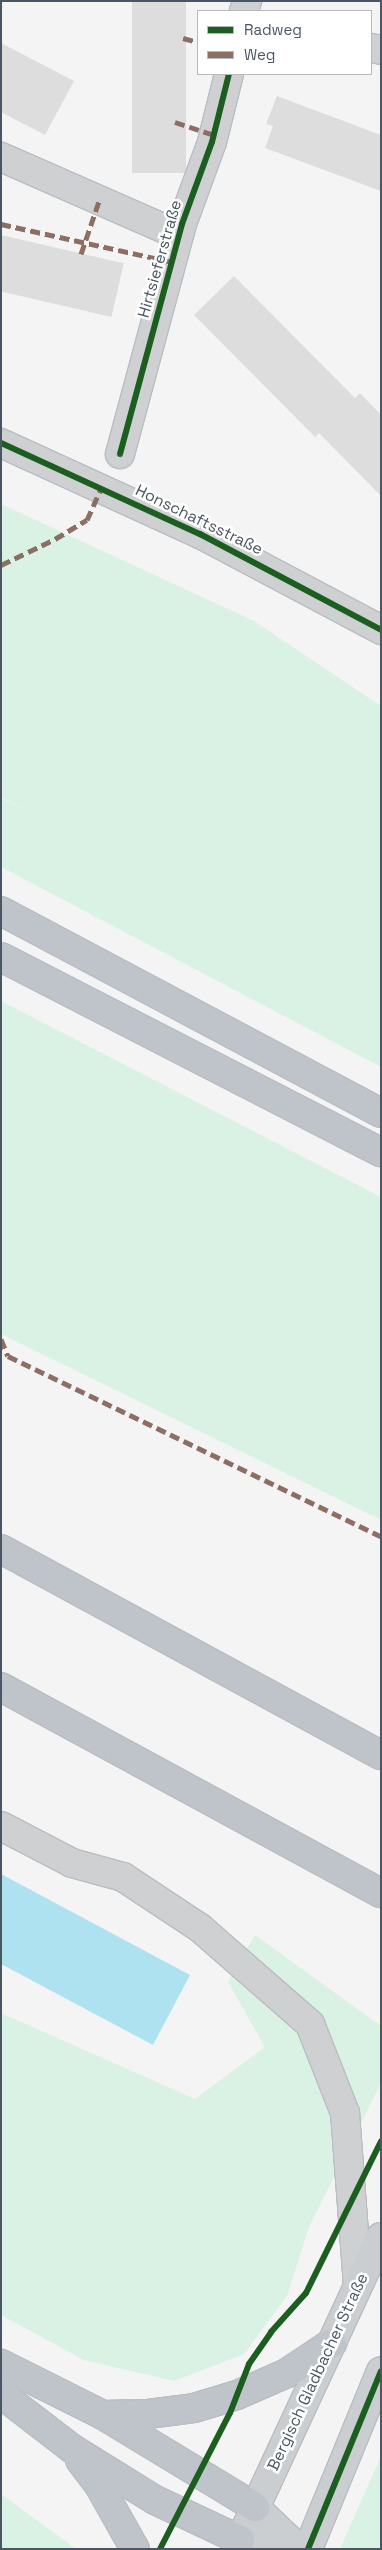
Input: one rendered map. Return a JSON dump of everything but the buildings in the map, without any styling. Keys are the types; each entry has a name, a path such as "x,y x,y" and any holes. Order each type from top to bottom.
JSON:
{"highway":[{"path":"1,911 381,1113"},
{"path":"1,957 381,1152"},
{"path":"1,1549 381,1755"},
{"path":"1,1687 381,1892"},
{"path":"103,2415 148,2414 194,2408 237,2395 287,2373 332,2343"},
{"path":"1,2364 103,2415 255,2507"},
{"path":"1,2394 71,2448 155,2500 238,2544"},
{"path":"71,2448 100,2487 135,2549"}],"main road":[{"name":"Bergisch Gladbacher Straße","path":"238,2544 381,2237"},
{"path":"308,2549 381,2371"},
{"path":"255,2507 299,2549"},
{"path":"238,2544 279,2549"}],"street":[{"name":"Hirtsieferstraße","path":"120,454 179,235 212,142 229,75"},
{"path":"1,157 179,235"},
{"name":"Honschaftsstraße","path":"1,443 200,534 381,630"},
{"path":"1,1826 72,1863 123,1878 200,1928 310,2024 345,2113 358,2286"}],"green space":[{"path":"1,504 254,621 381,706 381,1067 1,867 1,798 33,814 1,797"},
{"path":"1,1001 381,1197 381,1520 1,1334"},
{"path":"255,1935 381,2026 381,2083 309,2227 287,2296 244,2354 174,2381 84,2360 1,2315 1,2013 195,2099 265,2047 228,1982"},
{"path":"381,2456 381,2549 340,2549"},
{"path":"1,2494 75,2548 76,2549 1,2549"}],"water":[{"path":"1,1874 190,1975 153,2045 1,1964"}],"marked path":[{"path":"183,38 197,42"},
{"path":"175,122 214,135"},
{"path":"81,254 99,201"},
{"path":"1,224 172,262"},
{"path":"1,565 55,539 87,520 101,488"},
{"path":"1,1339 8,1356 381,1536"}],"cycle path":[{"path":"120,454 182,224 212,142 229,75"},
{"path":"1,443 200,534 381,630"},
{"path":"160,2549 230,2413 249,2364 271,2332 306,2293 381,2141"},
{"path":"308,2549 381,2371"}]}
